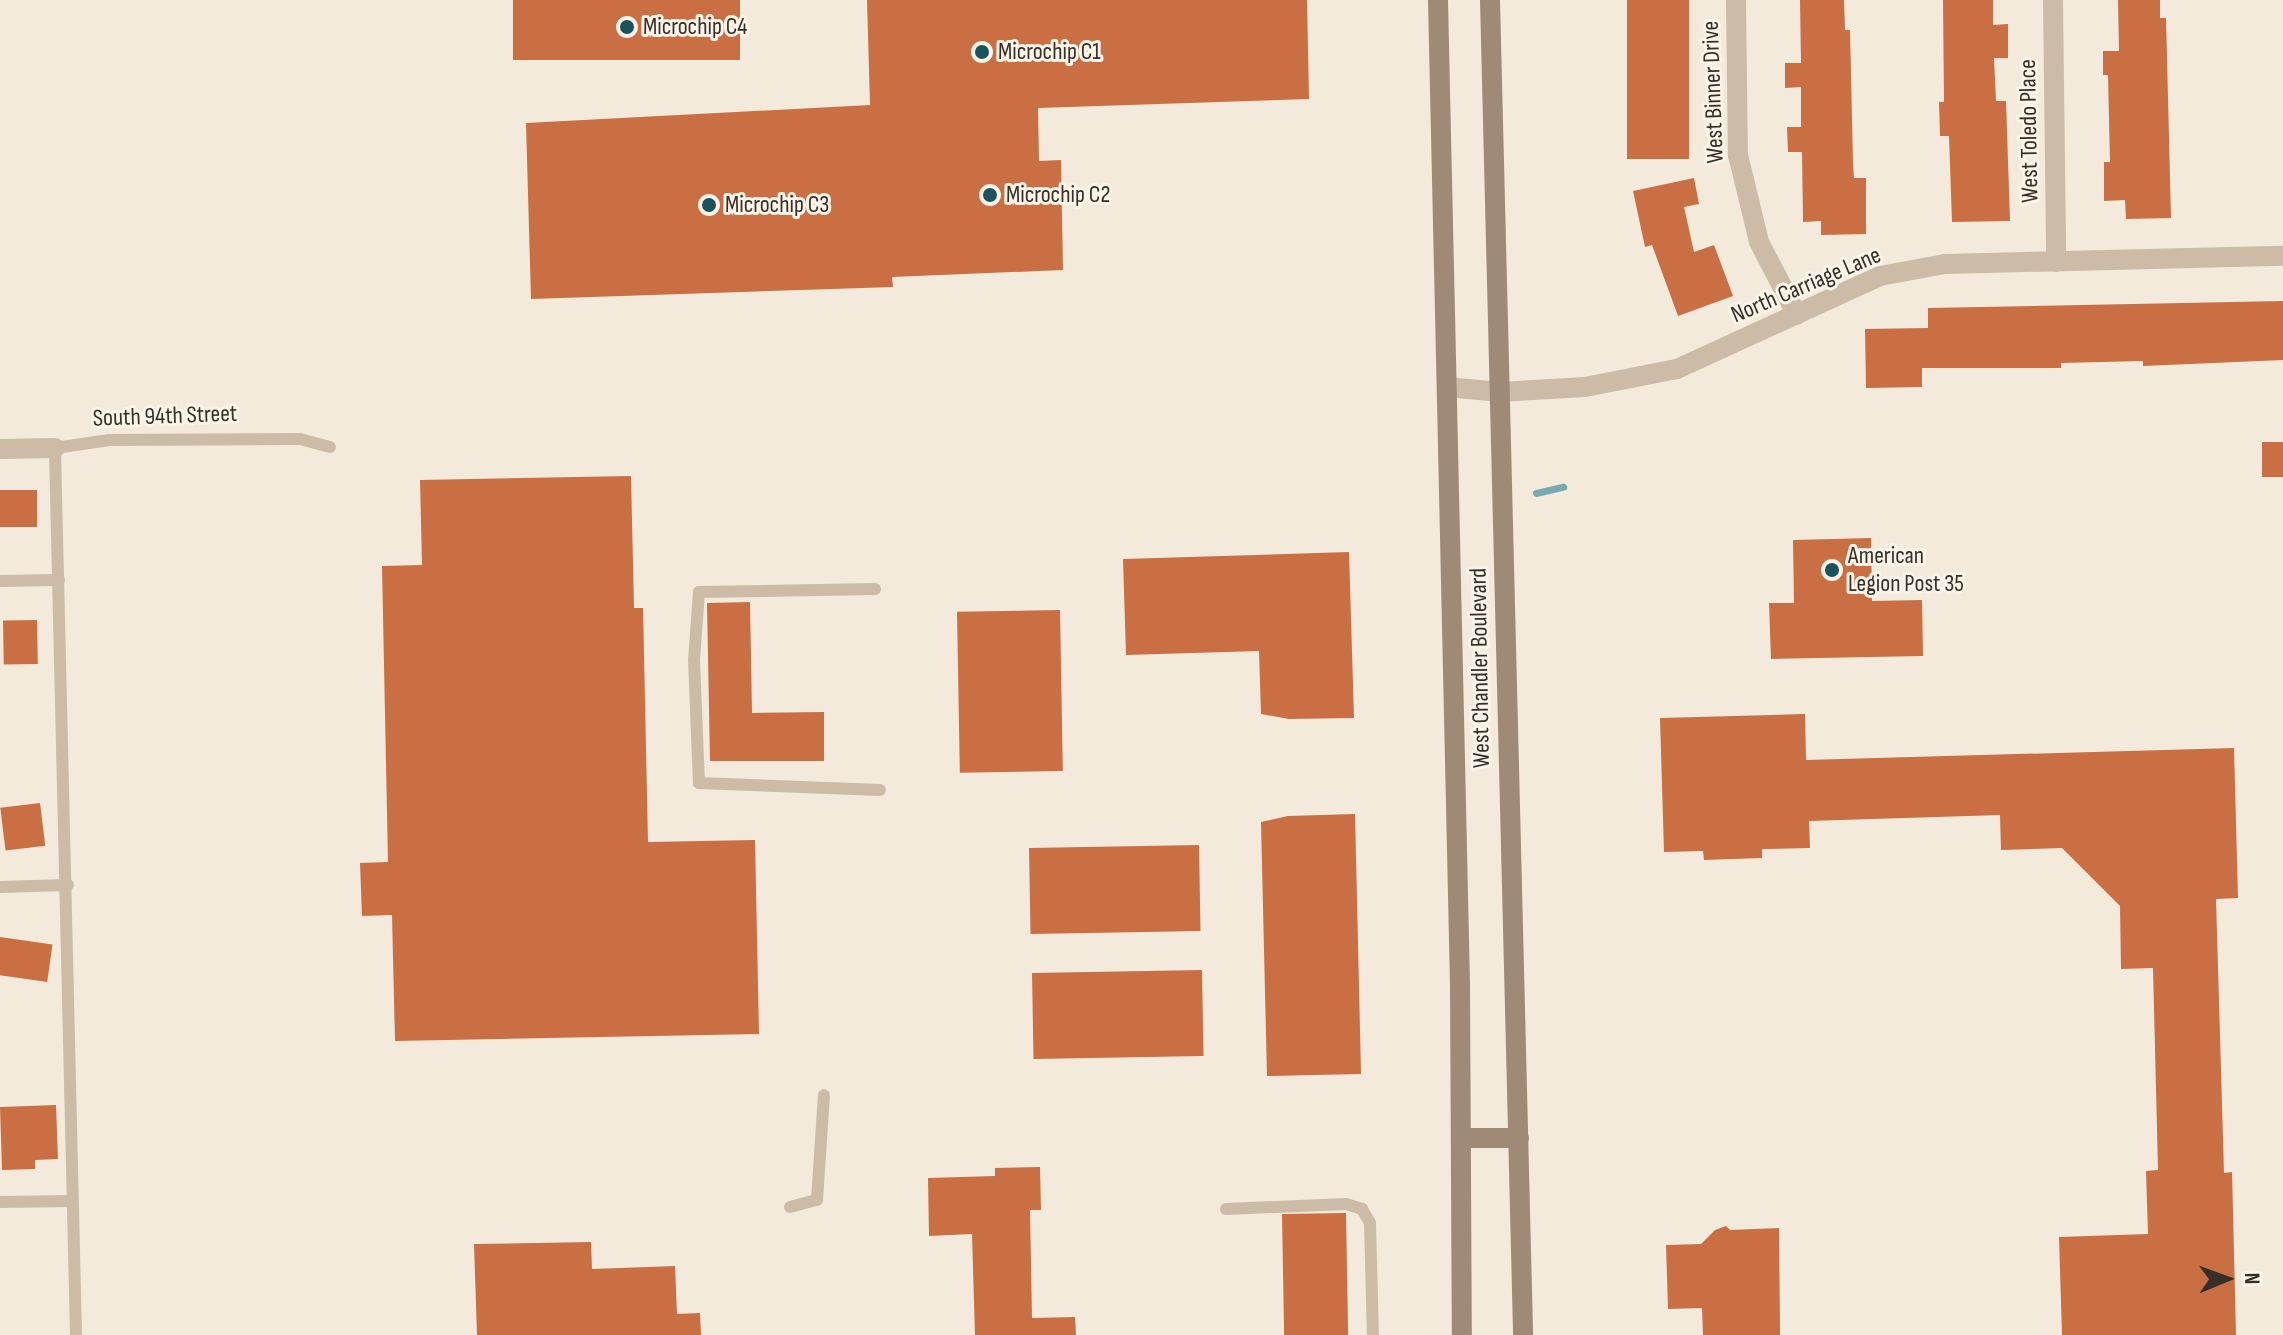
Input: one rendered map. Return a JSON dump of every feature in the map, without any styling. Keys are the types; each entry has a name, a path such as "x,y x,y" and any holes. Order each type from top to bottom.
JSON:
{"main road":[{"name":"West Chandler Boulevard","path":"1438,0 1461,1138 1462,1335"},
{"name":"West Chandler Boulevard","path":"1490,0 1523,1335"},
{"path":"1461,1138 1519,1138"}],"street":[{"name":"West Binner Drive","path":"1736,0 1738,155 1759,242 1797,315"},
{"name":"West Toledo Place","path":"2053,0 2056,262"},
{"name":"North Carriage Lane","path":"1447,387 1500,392 1598,385 1677,369 1880,276 1945,264 2283,256"},
{"name":"South 94th Street","path":"0,449 55,448"}],"lane":[{"name":"South 94th Street","path":"55,448 109,440 300,439 330,447"},
{"path":"55,448 68,885 76,1335"},
{"path":"0,581 59,580"},
{"path":"875,589 699,592 694,660 699,783 880,790"},
{"path":"0,887 68,885"},
{"path":"790,1207 817,1200 824,1095"},
{"path":"0,1202 72,1201"},
{"path":"1226,1209 1346,1204 1362,1209 1370,1223 1373,1335"}],"building":[{"name":"Microchip C4","path":"513,0 740,0 740,60 513,60"},
{"path":"867,0 1307,0 1309,99 1038,108 1039,161 1061,160 1063,270 892,277 893,287 531,299 526,123 870,105"},
{"path":"1627,0 1689,0 1689,159 1627,159"},
{"path":"1800,0 1844,0 1845,30 1850,30 1854,178 1866,178 1866,234 1821,235 1821,221 1803,222 1802,152 1788,152 1787,127 1801,127 1801,87 1785,88 1785,63 1801,63"},
{"path":"1943,0 1993,0 1993,25 2008,24 2008,58 1994,58 1996,101 2006,101 2010,221 1952,222 1949,136 1940,136 1939,102 1944,102"},
{"path":"2118,0 2160,0 2160,18 2166,18 2171,218 2126,219 2125,200 2104,201 2104,162 2110,162 2108,75 2103,75 2103,51 2119,51"},
{"path":"1694,178 1699,204 1684,207 1694,252 1714,245 1733,296 1678,316 1652,245 1645,247 1633,191"},
{"path":"2283,301 2283,360 2143,366 2143,361 2061,363 2061,368 1922,368 1922,387 1866,388 1865,329 1928,328 1928,308"},
{"path":"2262,442 2283,442 2283,477 2262,477"},
{"path":"631,476 634,608 643,608 648,842 755,840 759,1034 395,1041 392,915 362,916 360,863 388,862 382,566 422,565 420,480"},
{"path":"0,490 37,490 37,527 0,527"},
{"name":"American Legion Post 35","path":"1871,538 1872,601 1922,600 1923,656 1771,659 1769,603 1794,603 1793,540"},
{"path":"1349,552 1354,718 1289,719 1261,714 1259,651 1126,655 1123,559"},
{"path":"750,602 752,713 824,712 824,761 710,761 707,603"},
{"path":"1060,610 1063,771 960,773 957,612"},
{"path":"37,620 38,664 4,665 3,621"},
{"path":"1805,714 1806,760 2234,748 2238,898 2216,899 2224,1173 2232,1172 2236,1335 2062,1335 2059,1237 2148,1234 2146,1171 2158,1170 2153,968 2121,969 2120,906 2062,848 2001,850 2000,815 1809,821 1810,848 1762,849 1762,858 1704,860 1703,851 1664,852 1660,718"},
{"path":"40,803 45,846 6,851 0,808"},
{"path":"1355,814 1361,1074 1267,1076 1261,822 1288,816"},
{"path":"1199,845 1201,931 1031,934 1029,848"},
{"path":"0,937 52,944 47,982 0,975"},
{"path":"1202,970 1204,1056 1034,1059 1032,973"},
{"path":"56,1105 58,1159 35,1160 35,1169 2,1170 0,1107"},
{"path":"1040,1167 1041,1210 1030,1210 1032,1318 1075,1317 1076,1335 975,1335 972,1234 929,1236 928,1178 995,1176 995,1168"},
{"path":"1346,1213 1348,1335 1284,1335 1282,1214"},
{"path":"1726,1226 1730,1230 1779,1228 1780,1335 1703,1335 1702,1308 1668,1309 1666,1245 1701,1244 1715,1230"},
{"path":"591,1242 592,1269 675,1266 677,1314 700,1313 701,1335 477,1335 474,1244"}],"waterway":[{"path":"1536,493 1563,487"}],"place":[{"name":"Microchip C4","path":"627,27"},
{"name":"Microchip C1","path":"982,52"},
{"name":"Microchip C2","path":"990,195"},
{"name":"Microchip C3","path":"709,205"},
{"name":"American Legion Post 35","path":"1832,570"}]}
